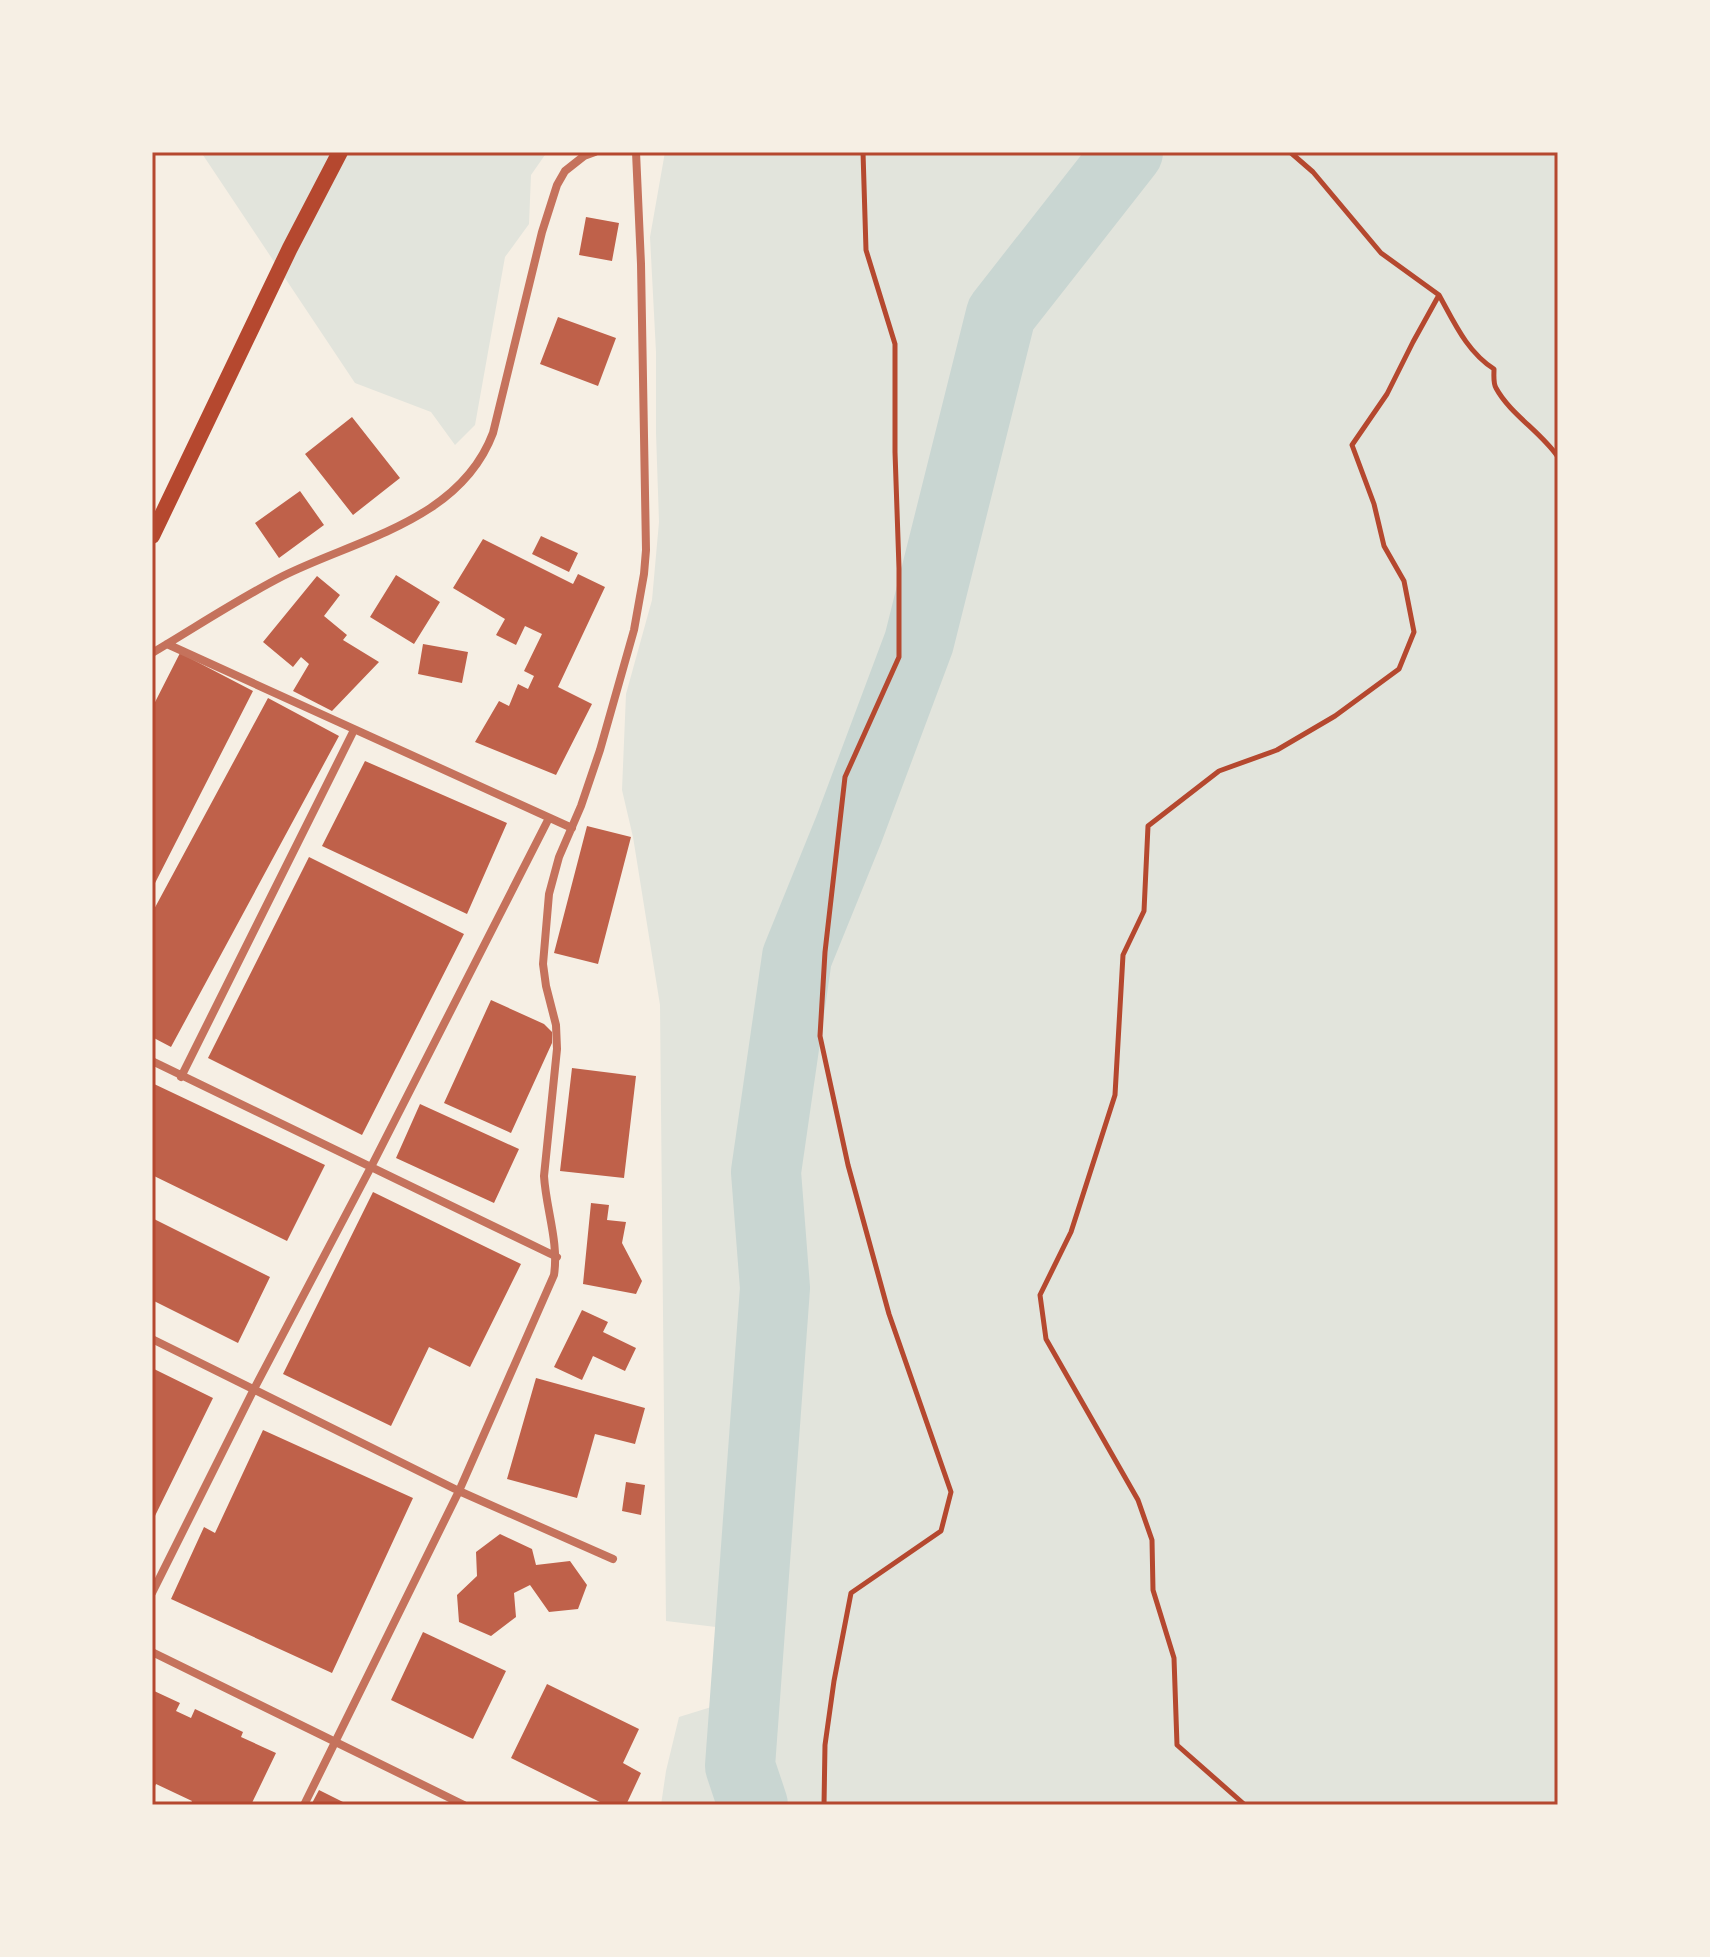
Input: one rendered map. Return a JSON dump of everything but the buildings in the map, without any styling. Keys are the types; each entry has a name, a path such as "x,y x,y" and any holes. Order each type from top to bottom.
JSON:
{"main road":[{"path":"152,536 290,248 340,152"}],"street":[{"path":"152,653 224,608 287,574 404,523 445,496 471,473 488,448 493,433 542,232 557,185 565,171 584,156 595,152"},
{"path":"304,1805 459,1491 554,1275 557,1257 545,1198 544,1176 557,1049 543,947 549,894 553,874 600,750 634,630 646,550 636,152"},
{"path":"167,644 572,828"},
{"path":"181,1077 354,730"},
{"path":"152,1593 549,818"},
{"path":"152,1061 557,1257"},
{"path":"152,1339 459,1491 613,1559"},
{"path":"152,1652 464,1805"}],"path":[{"path":"824,1805 825,1745 851,1593 941,1531 951,1492 889,1314 848,1165 820,1036 825,952 845,777 899,657 895,344 866,250 863,152"},
{"path":"1290,152 1313,172 1381,253 1439,295 1474,354 1494,369 1495,386 1506,402 1550,445 1558,457"},
{"path":"1245,1805 1177,1745 1174,1658 1153,1590 1152,1540 1138,1500 1046,1339 1040,1295 1071,1232 1115,1095 1123,955 1144,911 1148,826 1219,771 1277,750 1335,716 1399,669 1414,632 1404,581 1384,546 1374,504 1352,445 1387,394 1439,295"}],"shaded area":[{"path":"201,152 547,152 531,175 529,224 505,257 475,425 455,445 431,412 355,383"},
{"path":"665,152 1558,152 1558,1805 661,1805 679,1717 721,1704 767,1633 666,1621 660,1005 633,837 622,790 626,694 652,600 659,522 650,237"}],"waterway":[{"path":"753,1805 740,1766 775,1288 766,1172 797,957 919,642 1001,314 1128,152"}]}
